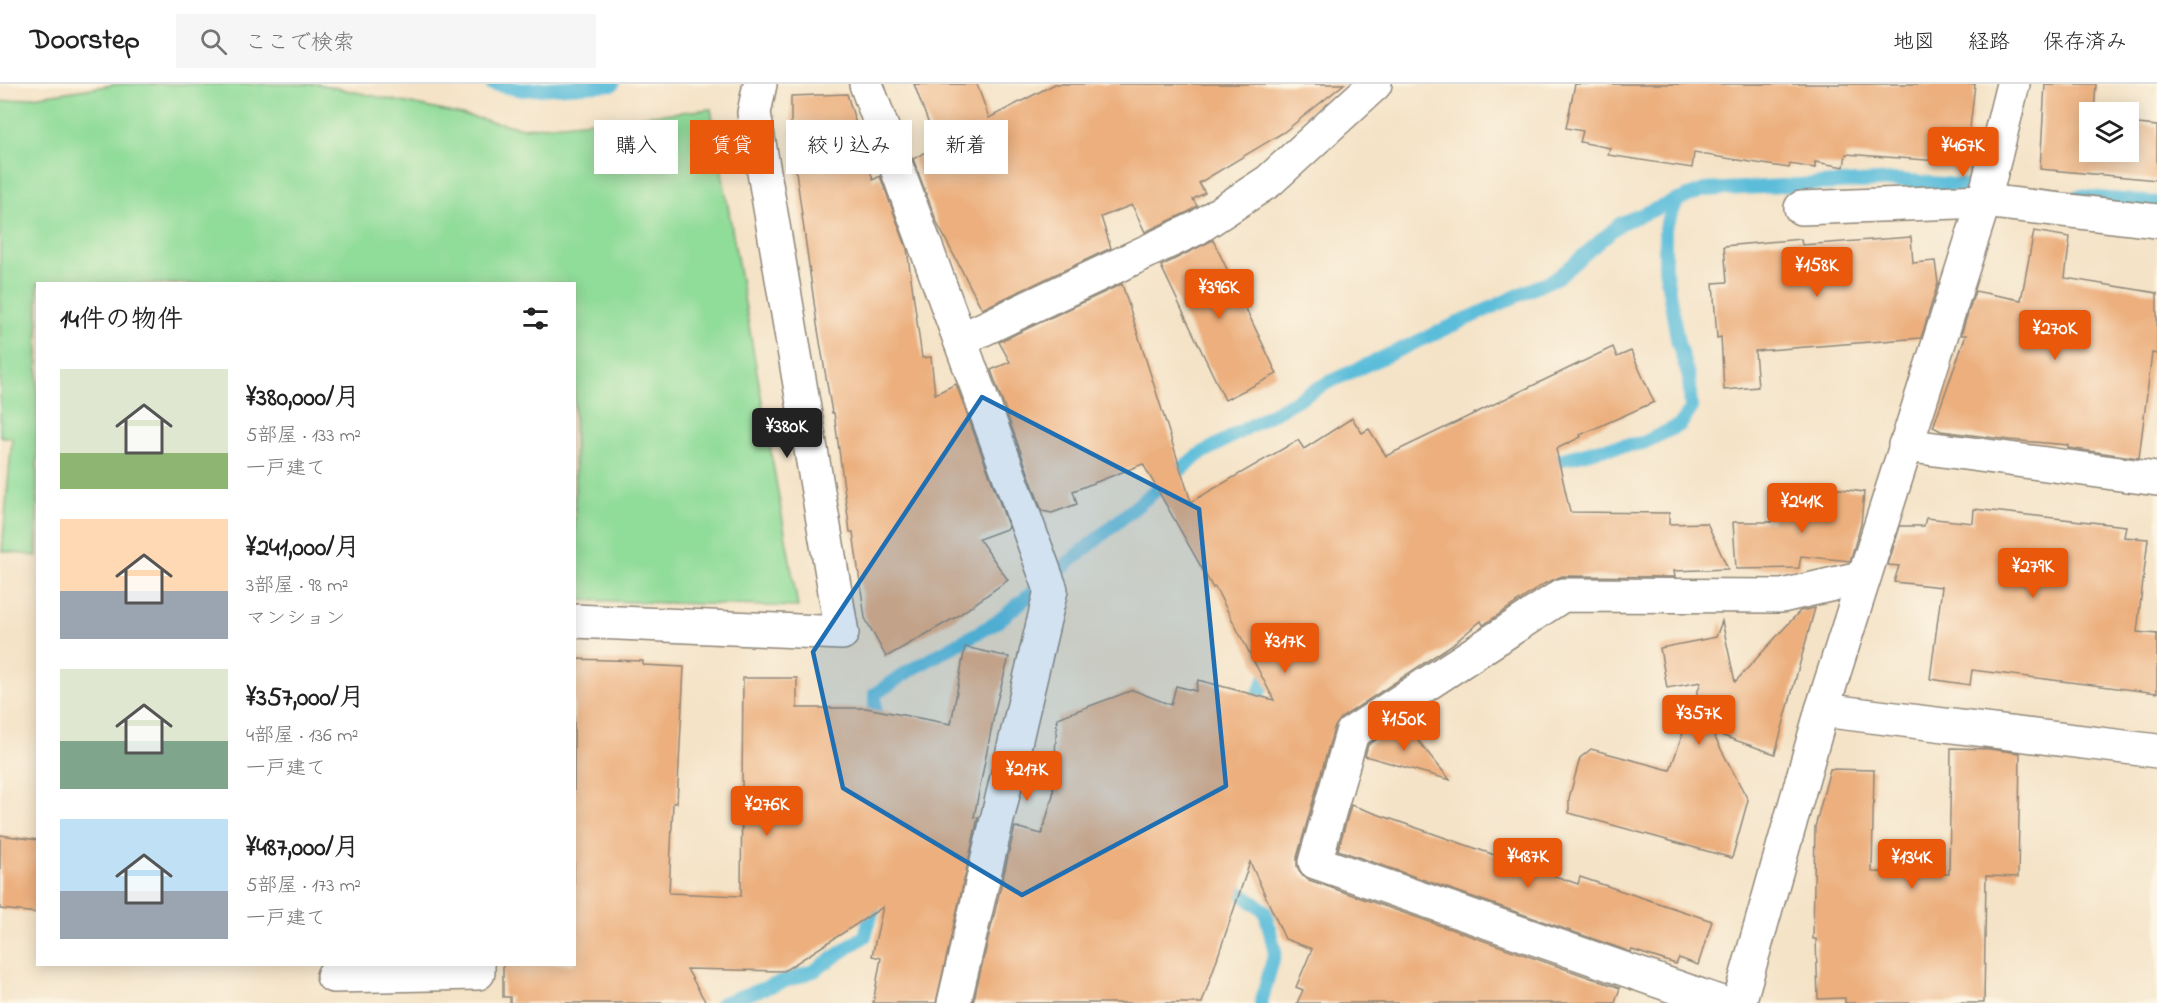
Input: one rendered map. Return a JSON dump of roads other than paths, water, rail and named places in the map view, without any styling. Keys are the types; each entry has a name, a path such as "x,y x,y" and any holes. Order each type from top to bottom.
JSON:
{"street":[{"path":"576,621 842,633 754,113 760,84"},
{"path":"866,84 1047,578 954,1003"},
{"path":"960,340 1197,228 1269,181 1375,84"},
{"path":"1739,1003 1822,710 1984,201 2013,84"},
{"path":"1801,208 1984,201 2157,221"},
{"path":"1905,445 2157,478"},
{"path":"1722,1003 1315,862 1352,733 1563,595 1782,596 1864,577"},
{"path":"1822,710 2157,751"},
{"path":"334,981 478,974 478,966"}],"waterway":[{"path":"492,84 522,90 613,84"},
{"path":"1541,465 1601,449 1643,443 1680,425 1691,409 1689,378 1678,343 1665,268 1665,227 1678,200 1704,190 1897,180 1976,187"},
{"path":"2078,196 2157,203"},
{"path":"875,726 875,694 909,671 997,622 1197,456 1325,384 1558,277 1621,223 1678,200"},
{"path":"1251,711 1266,677 1277,670"},
{"path":"1225,882 1265,911 1275,952 1261,1003"},
{"path":"722,1003 814,971 865,936 876,899"}]}
